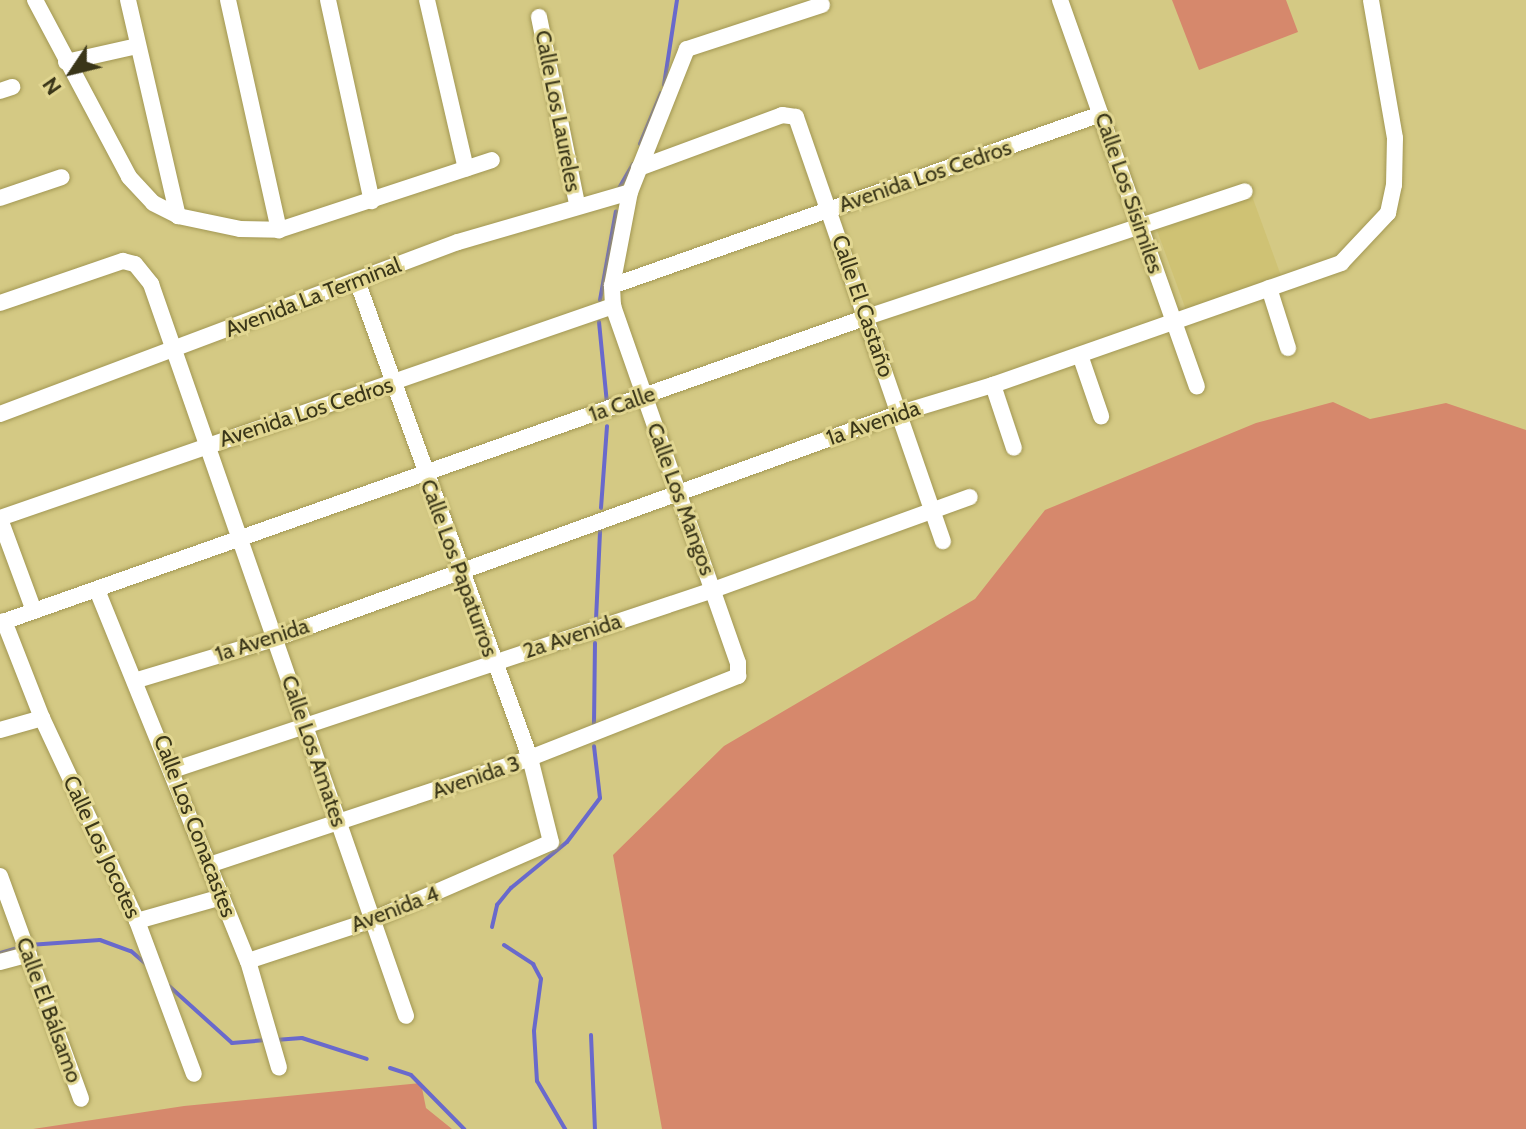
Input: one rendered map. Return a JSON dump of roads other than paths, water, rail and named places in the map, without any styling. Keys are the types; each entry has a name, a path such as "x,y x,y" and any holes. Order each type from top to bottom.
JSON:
{"street":[{"path":"35,0 138,190 178,216 240,229 279,230 492,160"},
{"path":"128,0 178,216"},
{"path":"228,0 279,230"},
{"path":"328,0 372,201"},
{"path":"427,0 466,169"},
{"name":"Calle Los Sisimiles","path":"1060,0 1197,386"},
{"name":"1a Avenida","path":"137,680 274,639 678,491 1341,263 1388,213 1395,138 1371,0"},
{"name":"Calle Los Mangos","path":"738,676 738,663 613,306 612,286 630,192 687,49 822,5"},
{"name":"Calle Los Laureles","path":"539,17 577,204"},
{"path":"66,62 137,46"},
{"name":"Avenida Los Cedros","path":"612,286 1101,114"},
{"name":"Calle El Castaño","path":"639,168 782,115 796,117 943,541"},
{"path":"0,198 62,177"},
{"name":"1a Calle","path":"2,622 867,317 1245,191"},
{"name":"Avenida La Terminal","path":"0,414 357,281 577,204 630,192"},
{"name":"Calle Los Amates","path":"0,303 107,263 135,264 151,284 406,1016"},
{"name":"Calle Los Papaturros","path":"357,281 423,473 530,758 551,826 551,842 540,851"},
{"path":"1269,288 1288,348"},
{"name":"Avenida Los Cedros","path":"0,518 613,306"},
{"path":"1080,355 1101,416"},
{"path":"993,385 1014,448"},
{"name":"2a Avenida","path":"173,770 713,590 970,497"},
{"path":"0,518 34,611"},
{"name":"Calle Los Conacastes","path":"97,590 137,680 248,961 273,1038 279,1068"},
{"name":"Calle Los Jocotes","path":"2,622 42,718 137,921 194,1074"},
{"name":"Avenida 3","path":"209,865 530,758 738,676"},
{"path":"0,730 42,718"},
{"name":"Avenida 4","path":"248,961 372,920 540,851"},
{"name":"Calle El Bálsamo","path":"0,876 81,1099"},
{"path":"137,921 222,897"},
{"path":"0,962 27,947"}],"waterway":[{"path":"664,85 677,0"},
{"path":"640,144 661,93"},
{"path":"618,190 633,164"},
{"path":"600,300 616,211"},
{"path":"599,322 607,404"},
{"path":"601,508 607,426"},
{"path":"596,620 600,531"},
{"path":"594,724 595,643"},
{"path":"492,927 497,905 511,888 567,842 600,798 594,746"},
{"path":"29,945 100,940 131,951 148,966"},
{"path":"504,945 533,964 541,979 534,1031 537,1081 565,1129"},
{"path":"0,953 21,947"},
{"path":"169,986 232,1043 266,1040"},
{"path":"591,1035 595,1129"},
{"path":"275,1040 302,1038 367,1059"},
{"path":"390,1068 411,1075 464,1129"}]}
